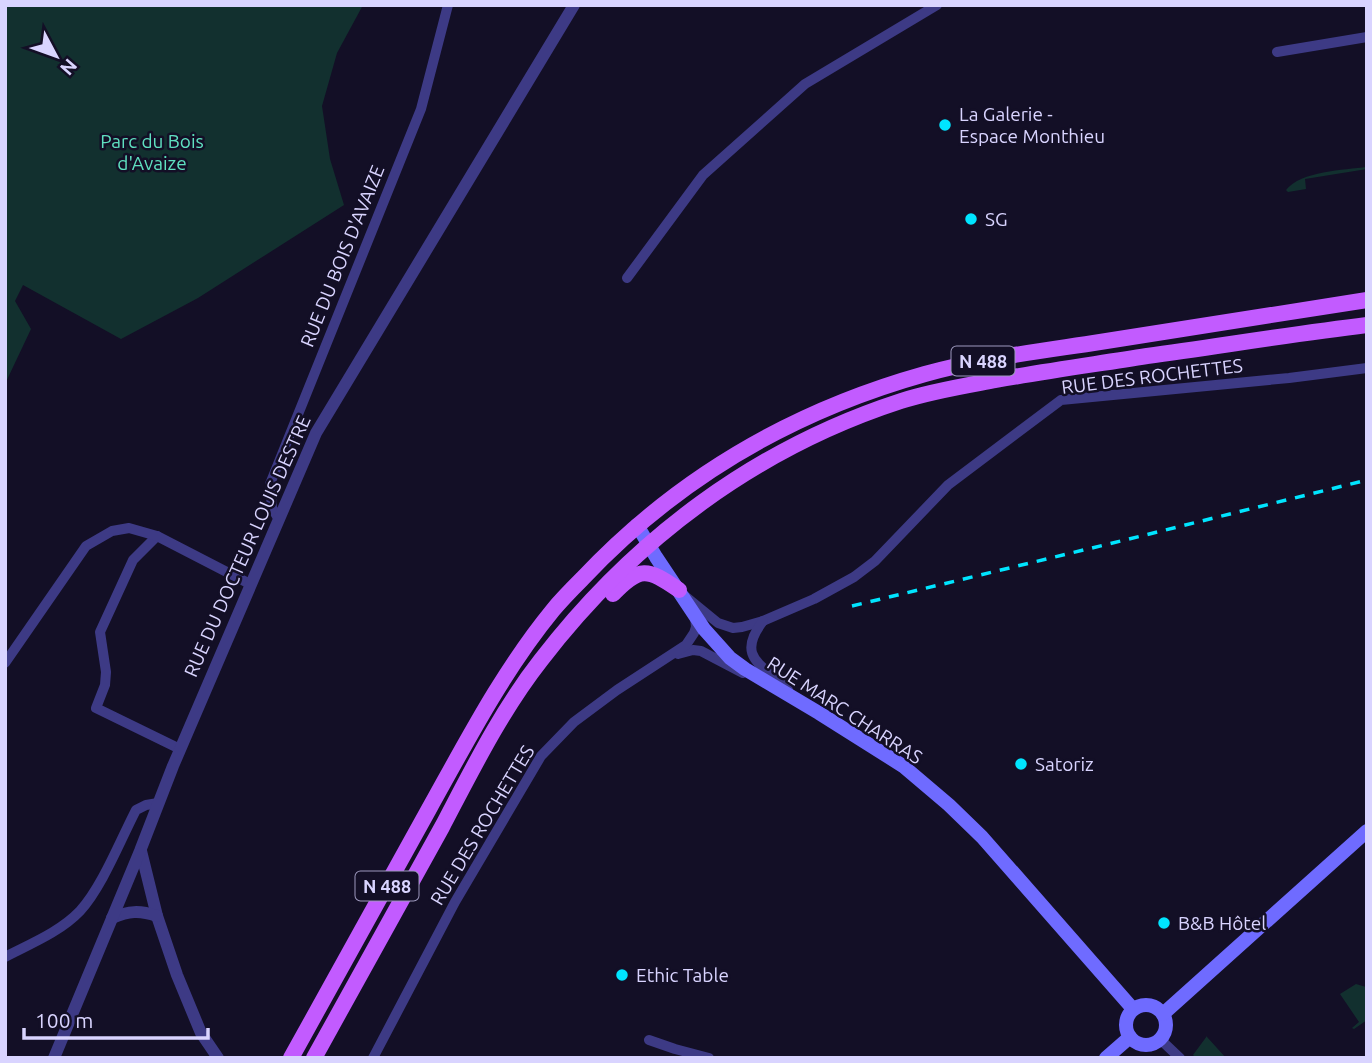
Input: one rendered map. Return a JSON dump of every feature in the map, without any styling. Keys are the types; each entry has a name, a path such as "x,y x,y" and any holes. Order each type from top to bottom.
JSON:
{"main road":[{"name":"N 488","path":"291,1058 482,714 523,650 554,608 608,551 687,486 779,431 842,402 951,367 1367,300"},
{"name":"N 488","path":"314,1058 498,723 540,661 599,592 648,545 740,476 773,456 839,425 933,392 1029,374 1316,331 1367,326"},
{"path":"648,545 648,537 653,528 718,476 738,454"},
{"path":"540,661 546,640 555,627 596,579 633,543 637,535 637,525"},
{"name":"RUE MARC CHARRAS","path":"637,525 717,645 764,680 903,766 949,805 982,837 1133,1009"},
{"path":"540,661 563,645 634,575 654,575 664,579 680,592"},
{"path":"1163,1014 1367,831"},
{"path":"1151,1005 1163,1014 1166,1027 1160,1040 1144,1045 1130,1037 1125,1026 1133,1009 1151,1005"},
{"path":"1106,1058 1130,1037"}],"street":[{"name":"RUE DU BOIS D'AVAIZE","path":"278,518 272,508 270,484 421,109 449,5"},
{"name":"RUE DU DOCTEUR LOUIS DESTRE","path":"54,1058 141,851 180,750 316,433 573,5"},
{"path":"627,278 703,175 805,84 937,5"},
{"path":"1277,52 1367,37"},
{"name":"RUE DES ROCHETTES","path":"680,592 718,623 742,627 814,599 875,561 948,485 1061,400 1367,368"},
{"path":"5,663 86,546 112,531 129,528 156,536 250,584"},
{"path":"156,536 133,560 100,632 106,672 105,685 96,708 180,750"},
{"name":"RUE DES ROCHETTES","path":"373,1058 455,902 541,756 574,722 617,690 672,656 691,639 696,627 695,614"},
{"path":"763,621 753,637 752,654 758,664 795,699"},
{"name":"RUE DES ROCHETTES","path":"672,656 701,650 735,670 764,680"},
{"path":"5,957 53,932 78,913 93,895 136,810 158,803"},
{"path":"141,851 157,916 177,975 201,1033 218,1058"},
{"path":"111,918 126,912 144,912 157,916"},
{"path":"649,1040 709,1058"},
{"path":"1160,1040 1180,1058"}],"green space":[{"name":"Parc du Bois d'Avaize","path":"5,5 363,5 337,53 322,106 330,159 344,205 198,298 121,339 23,285 15,301 31,329 5,384"},
{"path":"1367,167 1305,179 1306,189 1286,190 1293,184 1312,175"},
{"path":"1356,984 1366,987 1367,990 1367,1020 1354,1029 1352,1028 1359,1022 1340,994"},
{"path":"1207,1036 1226,1058 1196,1058 1193,1055"}],"railway":[{"path":"852,606 1367,480"}],"place":[{"name":"La Galerie - Espace Monthieu","path":"945,125"},
{"name":"SG","path":"971,219"},
{"name":"Satoriz","path":"1021,764"},
{"name":"B&B Hôtel","path":"1164,923"},
{"name":"Ethic Table","path":"622,975"}]}
